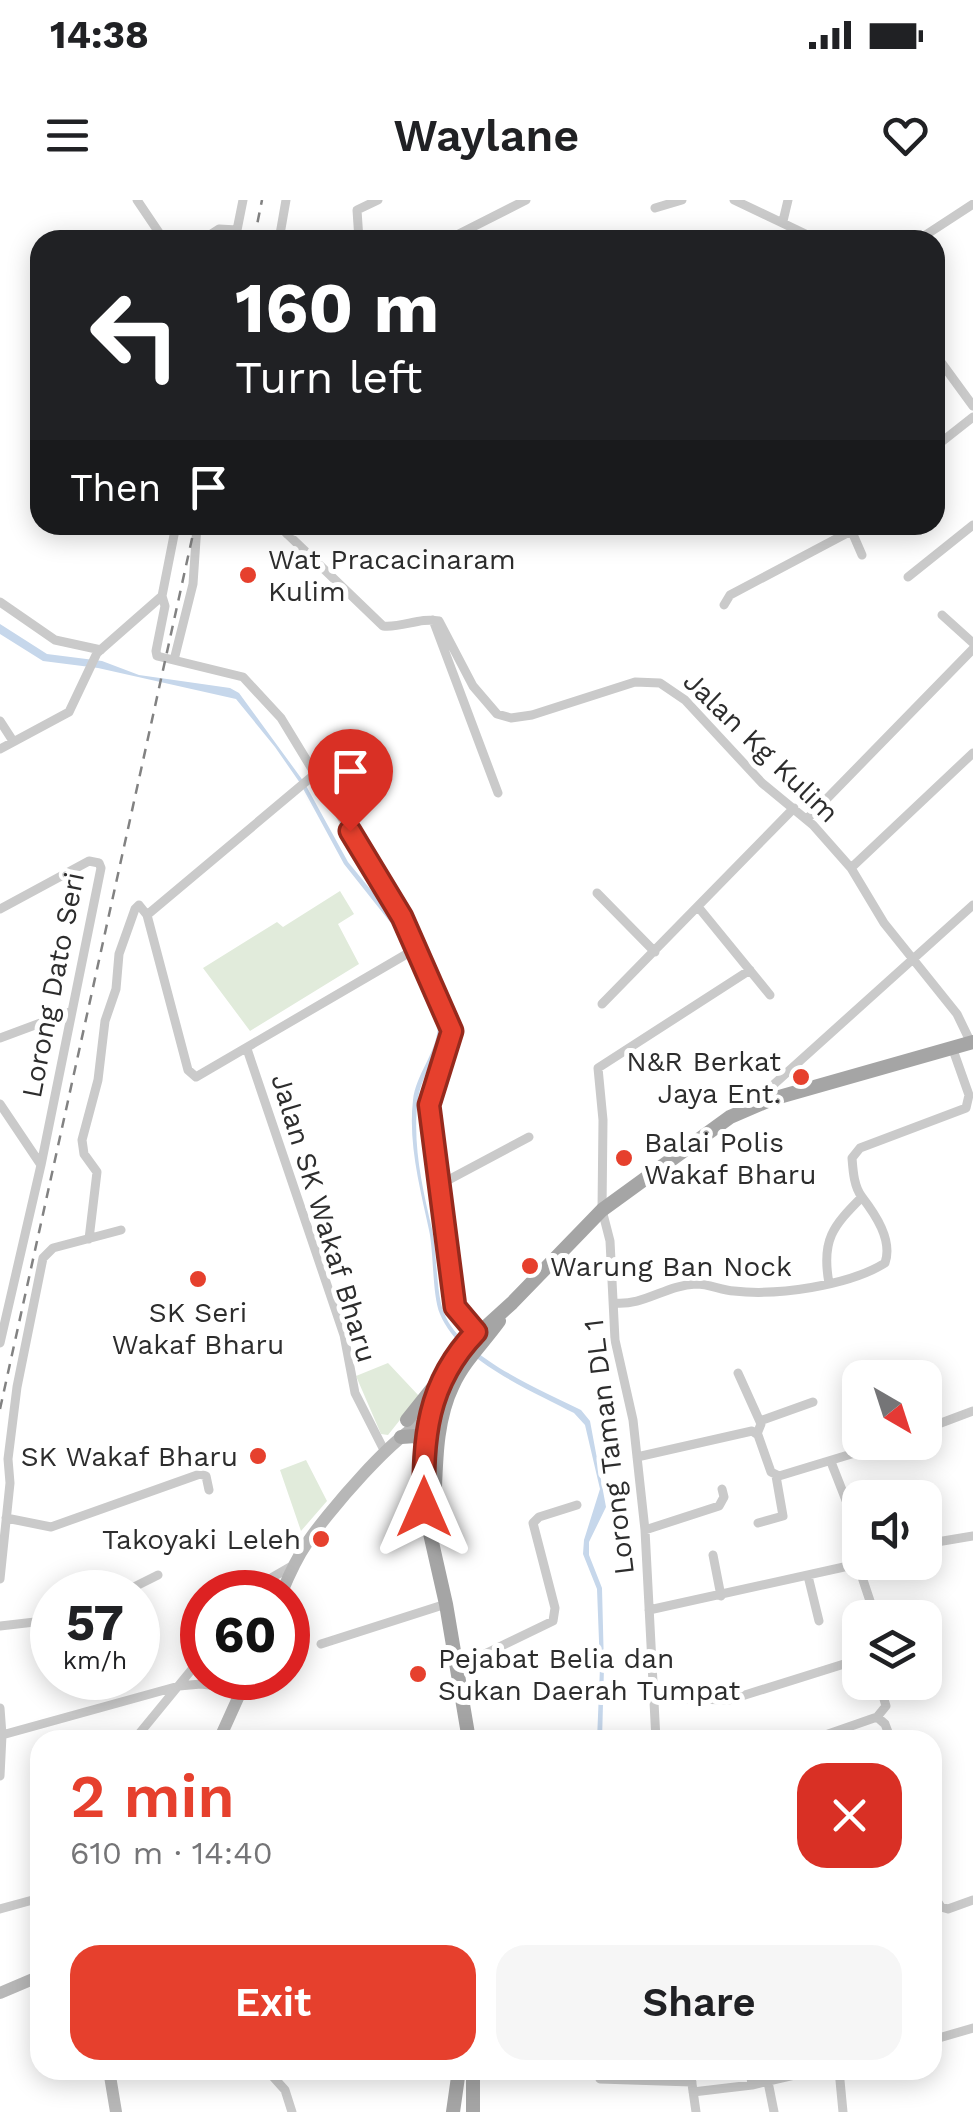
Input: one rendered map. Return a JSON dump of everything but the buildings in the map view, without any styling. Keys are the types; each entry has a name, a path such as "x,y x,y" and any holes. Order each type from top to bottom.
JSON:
{"main road":[{"path":"431,1445 446,1401 468,1360 512,1303 602,1210 710,1129 750,1107 972,1042"},
{"path":"408,1420 476,1332 512,1303"},
{"path":"446,1371 430,1418 432,1537 467,1730"},
{"path":"430,1418 446,1401"},
{"path":"401,1438 416,1436 431,1445"},
{"path":"453,2112 457,2080"},
{"path":"473,2080 473,2112"}],"street":[{"path":"137,200 157,230"},
{"path":"237,230 243,200"},
{"path":"282,230 286,200"},
{"path":"359,230 358,210 378,200"},
{"path":"467,230 526,200"},
{"path":"655,208 682,200"},
{"path":"734,200 798,230"},
{"path":"783,221 788,200"},
{"path":"933,230 973,204"},
{"path":"945,370 973,406"},
{"path":"945,440 973,417"},
{"path":"908,576 973,525"},
{"path":"174,535 162,596 166,606 157,656 243,678 281,718 415,950 452,1031 429,1105 455,1307 476,1332"},
{"path":"174,660 192,584 196,535"},
{"path":"289,535 384,626 438,621 486,704 468,711"},
{"path":"724,605 730,596 837,535"},
{"path":"852,535 862,555"},
{"path":"0,749 68,712 99,651 162,596"},
{"path":"0,602 55,640 99,651"},
{"path":"807,819 973,647 942,614"},
{"path":"433,620 498,794"},
{"name":"Jalan Kg Kulim","path":"486,704 497,714 510,718 532,715 635,682 660,683 685,700 762,784 807,819 851,868 884,923 958,1014 972,1042"},
{"path":"0,721 13,742"},
{"path":"851,868 973,753"},
{"path":"89,1239 97,1172 84,1154 82,1140 98,1080 120,954 135,908 139,905 147,914 315,774"},
{"path":"602,1004 794,808"},
{"name":"Lorong Dato Seri","path":"0,909 89,861 99,863 41,1164 0,1343"},
{"path":"597,893 655,952"},
{"path":"750,1107 764,1090 973,905"},
{"path":"699,908 770,995"},
{"name":"Jalan SK Wakaf Bharu","path":"147,914 188,1070 196,1077 247,1049 344,1336 355,1393 385,1452"},
{"path":"247,1049 415,950"},
{"name":"Lorong Taman DL 1","path":"656,1730 645,1530 633,1420 615,1340 610,1241 602,1210 603,1120 598,1068 750,970"},
{"path":"0,1038 70,1012"},
{"path":"614,1303 642,1302 694,1284 732,1291 774,1292 829,1282 879,1266 888,1257 876,1214 862,1196 852,1164 855,1152 960,1112 969,1103 971,1095 952,1047"},
{"path":"0,1104 41,1164"},
{"path":"437,1186 529,1137"},
{"path":"829,1282 826,1245 862,1196"},
{"path":"0,1579 8,1459 43,1258 53,1248 121,1230"},
{"path":"738,1373 760,1421 757,1434"},
{"path":"760,1421 814,1402"},
{"path":"942,1423 973,1411"},
{"path":"385,1452 412,1427 430,1418"},
{"path":"290,1570 316,1530 408,1420 430,1418"},
{"path":"637,1457 749,1431 757,1434 776,1476 784,1516 758,1523"},
{"path":"776,1476 842,1458"},
{"path":"831,1462 842,1491"},
{"path":"6,1518 51,1526 200,1474 206,1476 209,1490"},
{"path":"645,1530 719,1506 724,1498 722,1489"},
{"path":"458,1667 553,1621 555,1608 533,1523 539,1517 576,1505"},
{"path":"942,1541 973,1536"},
{"path":"713,1556 721,1596"},
{"path":"285,1570 292,1566"},
{"path":"650,1610 857,1566 870,1600"},
{"path":"808,1576 819,1621"},
{"path":"321,1644 446,1604"},
{"path":"0,1626 30,1623"},
{"path":"656,1698 728,1700 842,1665"},
{"path":"2,1735 179,1686"},
{"path":"142,1730 179,1686"},
{"path":"224,1730 238,1700"},
{"path":"840,1730 877,1717 886,1706 884,1700"},
{"path":"0,1708 0,1776"},
{"path":"877,1717 888,1730"},
{"path":"942,1907 948,1909 973,1900"},
{"path":"0,1909 30,1901"},
{"path":"0,1993 30,1980"},
{"path":"942,2037 973,2028"},
{"path":"111,2080 116,2112"},
{"path":"276,2080 286,2090 292,2112"},
{"path":"612,2080 692,2087 776,2080"},
{"path":"691,2080 696,2112"},
{"path":"751,2080 752,2085"},
{"path":"841,2080 843,2112"},
{"path":"768,2082 774,2112"}],"green space":[{"path":"340,891 354,914 338,924 359,964 250,1031 203,968 277,922 283,927"},
{"path":"388,1363 419,1396 388,1435 381,1434 356,1376"},
{"path":"306,1460 327,1501 301,1531 280,1470"}],"water":[{"path":"0,624 47,654 102,661 139,675 230,688 239,693 304,782 348,862 398,923 442,1027 420,1090 416,1132 444,1313 453,1329 484,1358 581,1410 590,1421 606,1507 589,1542 589,1555 602,1588 602,1730 597,1730 597,1589 583,1554 600,1489 585,1425 574,1413 480,1360 449,1331 440,1314 412,1133 415,1091 438,1027 394,927 344,864 300,783 236,699 98,668 43,661 0,634"}],"railway":[{"path":"256,230 262,200"},
{"path":"0,1409 193,535"}],"place":[{"name":"Wat Pracacinaram Kulim","path":"248,575"},
{"name":"N&R Berkat Jaya Ent.","path":"801,1077"},
{"name":"Balai Polis Wakaf Bharu","path":"624,1158"},
{"name":"Warung Ban Nock","path":"530,1266"},
{"name":"SK Seri Wakaf Bharu","path":"198,1279"},
{"name":"SK Wakaf Bharu","path":"258,1456"},
{"name":"Takoyaki Leleh","path":"321,1539"},
{"name":"Pejabat Belia dan Sukan Daerah Tumpat","path":"418,1674"}],"route":[{"path":"350,831 402,917 452,1031 429,1105 455,1307 476,1332 446,1371 429,1414 424,1507"}]}
